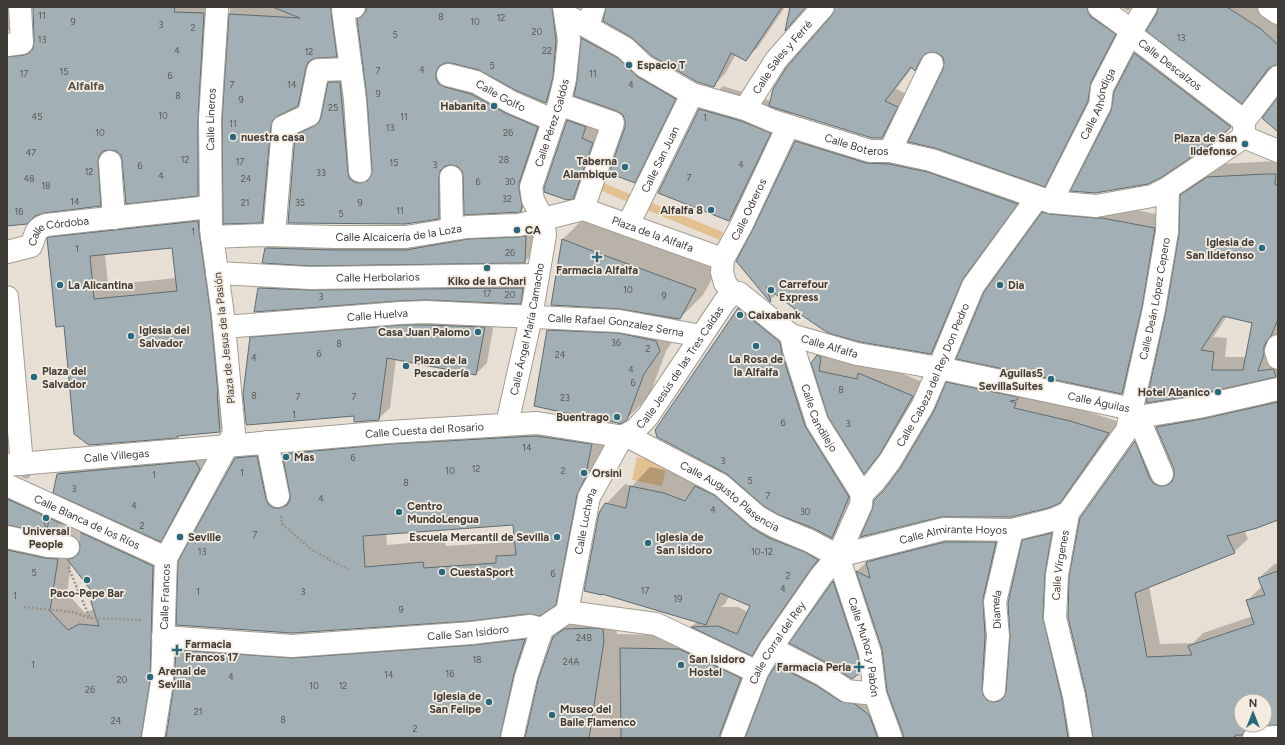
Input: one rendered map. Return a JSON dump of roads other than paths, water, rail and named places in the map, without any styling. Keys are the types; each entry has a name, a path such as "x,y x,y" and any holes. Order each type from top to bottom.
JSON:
{"street":[{"path":"7,45 22,43 20,7"},
{"path":"354,7 344,10 355,100 360,171"},
{"name":"Calle Sales y Ferré","path":"745,109 776,60 823,7"},
{"name":"Calle Descalzos","path":"1099,7 1128,28 1133,36 1244,129"},
{"name":"Calle Alhóndiga","path":"1044,200 1100,105 1102,88 1131,32 1146,7"},
{"path":"1269,7 1278,13"},
{"name":"Calle Lineros","path":"212,233 210,208 210,119 215,8"},
{"name":"Calle Boteros","path":"565,11 591,17 644,66 692,94 745,109 788,126 870,151 890,151 931,160 1044,200 1096,206 1152,196 1168,188"},
{"name":"Calle Pérez Galdós","path":"544,227 533,200 531,187 556,112 565,79 569,40 565,11"},
{"path":"890,151 932,64"},
{"path":"274,235 283,127 309,115 318,70 351,69"},
{"name":"Calle Golfo","path":"448,75 476,82 511,102 613,123 583,209"},
{"path":"1168,188 1244,129 1278,77"},
{"name":"Calle San Juan","path":"628,225 692,94"},
{"name":"Calle Odreros","path":"723,259 741,226 788,126"},
{"path":"1244,129 1278,151"},
{"path":"110,162 114,218"},
{"path":"451,177 452,230"},
{"name":"Calle Deán López Cepero","path":"1135,413 1168,232 1168,188"},
{"name":"Calle Cabeza del Rey Don Pedro","path":"862,494 874,482 890,461 923,405 973,286 1044,200"},
{"name":"Calle Córdoba","path":"7,252 31,246 35,239 36,232 40,227 46,225 210,208"},
{"name":"Calle Alcaicería de la Loza","path":"212,233 406,237 467,227 519,225 544,227 583,209"},
{"name":"Plaza de la Alfalfa","path":"583,209 723,259"},
{"name":"Calle Ángel María Camacho","path":"507,424 531,317 544,227"},
{"name":"Plaza de Jesus de la Pasión","path":"212,233 224,327 234,433 226,446"},
{"path":"723,259 722,272 725,283 733,293"},
{"name":"Calle Herbolarios","path":"217,273 310,278 538,275"},
{"name":"Calle Alfalfa","path":"733,293 739,293 792,335 857,354 939,368"},
{"name":"Calle Jesús de las Tres Caídas","path":"622,437 635,430 648,416 725,301 733,293"},
{"path":"7,297 14,465"},
{"name":"Calle Huelva","path":"224,327 426,312 531,317"},
{"name":"Calle Rafael Gonzalez Serna","path":"531,317 619,321 701,336"},
{"name":"Calle Candilejo","path":"792,335 794,350 817,422 862,494"},
{"path":"1278,346 1276,350 1278,358"},
{"name":"Calle Águilas","path":"939,368 1135,413 1199,408 1278,389"},
{"path":"1135,413 1162,474"},
{"name":"Calle Vírgenes","path":"1080,738 1074,696 1055,618 1057,575 1068,513 1127,430 1135,413"},
{"name":"Calle Cuesta del Rosario","path":"226,446 389,432 537,423 622,437"},
{"name":"Calle Augusto Plasencia","path":"622,437 631,438 721,485 758,517 774,526 810,541 838,556"},
{"name":"Calle Luchana","path":"567,612 589,497 622,437"},
{"path":"267,442 278,496"},
{"name":"Calle Villegas","path":"14,465 226,446"},
{"name":"Calle Francos","path":"153,738 162,682 166,558 226,446"},
{"name":"Calle Blanca de los Ríos","path":"7,485 166,558"},
{"path":"838,556 861,506 862,494"},
{"name":"Calle Almirante Hoyos","path":"838,556 944,529 1012,530 1052,520 1068,513"},
{"name":"Diamela","path":"994,690 998,636 995,602 1012,530"},
{"path":"7,537 48,546 68,555"},
{"name":"Calle Corral del Rey","path":"732,738 757,672 771,648 838,556"},
{"name":"Calle Muñoz y Pabón","path":"838,556 870,653 875,694 892,738"},
{"path":"512,738 526,677 542,629 567,612 656,624 757,672"},
{"name":"Calle San Isidoro","path":"164,629 292,646 472,633 530,626 542,629"},
{"path":"771,648 823,675 847,691 875,694"},
{"path":"1254,738 1278,737"}],"tunnel":[{"path":"68,547 71,514"}],"place":[{"name":"Espacio T","path":"629,65"},
{"name":"Habanita","path":"494,106"},
{"name":"nuestra casa","path":"233,137"},
{"name":"Plaza de San Ildefonso","path":"1245,144"},
{"name":"Taberna Alambique","path":"625,167"},
{"name":"Alfalfa 8","path":"711,210"},
{"name":"CA","path":"517,230"},
{"name":"Iglesia de San Ildefonso","path":"1262,248"},
{"name":"Farmacia Alfalfa","path":"597,257"},
{"name":"Kiko de la Chari","path":"487,268"},
{"name":"La Alicantina","path":"60,285"},
{"name":"Dia","path":"1000,285"},
{"name":"Carrefour Express","path":"771,290"},
{"name":"Caixabank","path":"740,315"},
{"name":"Casa Juan Palomo","path":"478,332"},
{"name":"Iglesia del Salvador","path":"131,336"},
{"name":"La Rosa de la Alfalfa","path":"756,346"},
{"name":"Plaza de la Pescadería","path":"406,366"},
{"name":"Plaza del Salvador","path":"34,377"},
{"name":"Aguilas5 SevillaSuites","path":"1051,379"},
{"name":"Hotel Abanico","path":"1218,392"},
{"name":"Buentrago","path":"617,417"},
{"name":"Mas","path":"286,457"},
{"name":"Orsini","path":"584,473"},
{"name":"Centro MundoLengua","path":"399,512"},
{"name":"Universal People","path":"46,518"},
{"name":"Seville","path":"180,537"},
{"name":"Escuela Mercantil de Sevilla","path":"557,537"},
{"name":"Iglesia de San Isidoro","path":"648,543"},
{"name":"CuestaSport","path":"442,572"},
{"name":"Paco-Pepe Bar","path":"87,580"},
{"name":"Farmacia Francos 17","path":"177,650"},
{"name":"San Isidoro Hostel","path":"681,665"},
{"name":"Farmacia Perla","path":"859,667"},
{"name":"Arenal de Sevilla","path":"150,677"},
{"name":"Iglesia de San Felipe","path":"489,702"},
{"name":"Museo del Baile Flamenco","path":"552,715"}],"district":[{"name":"Alfalfa","path":"86,86"}]}
